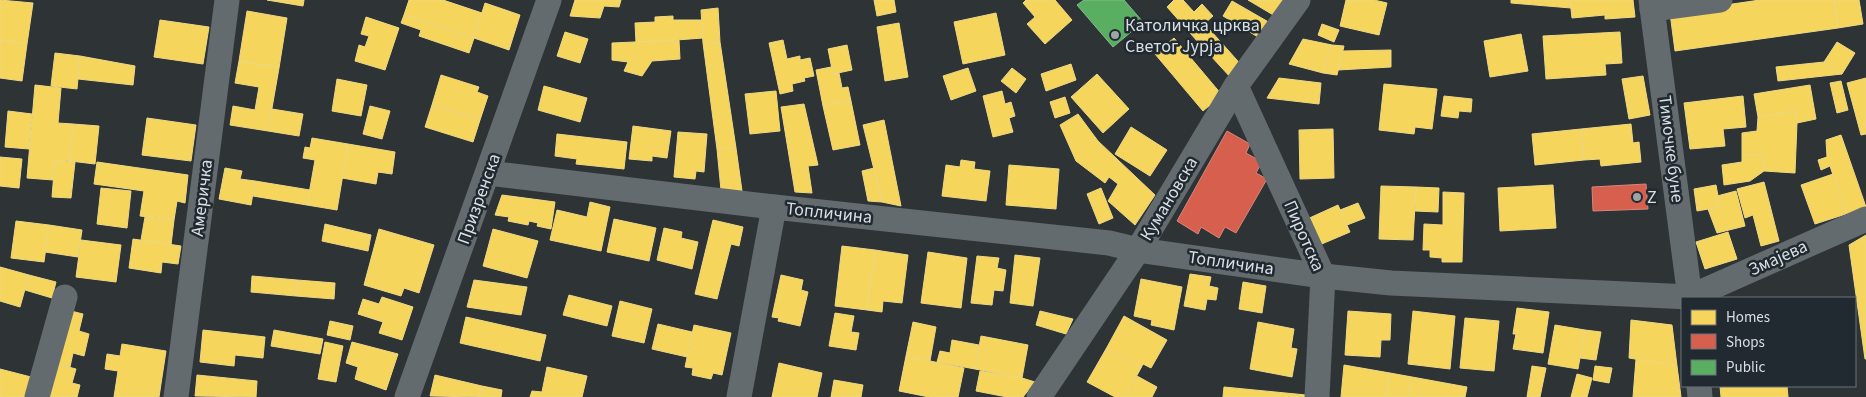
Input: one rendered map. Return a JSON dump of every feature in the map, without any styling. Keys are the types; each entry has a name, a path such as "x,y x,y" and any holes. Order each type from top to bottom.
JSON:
{"street":[{"name":"Америчка","path":"176,397 227,0"},
{"name":"Призренска","path":"407,397 549,0"},
{"name":"Кумановска","path":"1039,397 1138,250 1236,86 1298,0"},
{"path":"1652,5 1720,0"},
{"name":"Тимочке буне","path":"1652,5 1690,297"},
{"name":"Пиротска","path":"1236,86 1323,276 1317,397"},
{"name":"Топличина","path":"488,173 774,207 1109,243 1138,250 1323,276 1391,283 1690,297"},
{"name":"Топличина","path":"739,397 774,207"},
{"name":"Змајева","path":"1690,297 1866,218"},
{"path":"37,397 65,297"}],"building: Homes":[{"path":"0,0 33,3 27,44 0,40"},
{"path":"267,0 304,0 303,6"},
{"path":"409,0 443,0 482,13 474,38 404,15"},
{"path":"575,0 621,0 619,7 604,6 600,18 570,16"},
{"path":"874,0 894,0 896,12 877,16"},
{"path":"1026,0 1055,0 1072,20 1045,44 1027,24 1035,17 1023,3"},
{"path":"1174,0 1183,0 1194,12 1202,4 1213,16 1204,24 1211,31 1198,42 1167,7"},
{"path":"1248,0 1284,0 1275,16"},
{"path":"1346,0 1374,0 1387,3 1379,35 1340,26"},
{"path":"1511,0 1570,0 1571,8 1511,3"},
{"path":"1570,0 1633,0 1635,17 1605,19 1605,15 1572,18"},
{"path":"1760,0 1834,0 1838,28 1675,51 1670,13"},
{"path":"1834,0 1859,0 1863,24 1838,28"},
{"path":"1232,1 1272,24 1263,40 1223,16"},
{"path":"485,3 520,15 509,50 474,38"},
{"path":"718,8 720,42 703,43 701,10"},
{"path":"247,11 287,18 279,68 239,61"},
{"path":"996,13 1005,55 963,64 954,22"},
{"path":"404,15 474,38 469,53 419,36 421,30 401,23"},
{"path":"673,16 673,20 702,20 703,38 636,43 635,23 655,22 655,17"},
{"path":"366,17 399,28 385,70 355,61 359,45 365,47 369,36 361,34"},
{"path":"160,20 209,27 203,64 154,57"},
{"path":"899,23 908,77 885,81 877,27"},
{"path":"1322,24 1339,30 1334,42 1318,35"},
{"path":"1211,31 1244,68 1232,79 1198,42"},
{"path":"565,32 588,39 580,63 557,56"},
{"path":"1620,32 1622,63 1605,64 1606,75 1546,79 1543,36"},
{"path":"1521,34 1528,71 1490,77 1484,41"},
{"path":"1174,38 1222,95 1203,111 1155,54"},
{"path":"1303,39 1332,45 1323,73 1289,64"},
{"path":"0,40 27,44 22,81 0,78"},
{"path":"679,40 680,59 652,61 642,76 624,71 628,62 612,60 612,43"},
{"path":"783,40 787,59 800,56 800,60 810,58 814,76 804,78 805,81 792,84 793,91 780,94 769,43"},
{"path":"720,42 736,148 717,149 703,43"},
{"path":"1837,42 1855,53 1842,74 1824,62"},
{"path":"847,45 852,70 833,74 828,49"},
{"path":"1332,45 1344,46 1337,75 1323,73"},
{"path":"1391,50 1391,67 1338,70 1343,51"},
{"path":"55,53 80,56 77,89 51,86"},
{"path":"80,56 135,66 133,85 78,79"},
{"path":"239,61 279,68 268,131 230,125 233,106 255,110 259,87 235,83"},
{"path":"1824,62 1842,74 1778,81 1776,67"},
{"path":"1071,64 1076,80 1046,91 1041,74"},
{"path":"831,67 833,74 839,73 842,88 848,87 851,101 823,106 816,70"},
{"path":"968,68 976,91 951,100 943,76"},
{"path":"1012,68 1026,79 1016,93 1001,81"},
{"path":"1097,74 1129,109 1103,133 1071,97"},
{"path":"441,75 479,87 477,92 488,96 480,120 432,105"},
{"path":"1643,76 1650,115 1629,119 1622,79"},
{"path":"1279,78 1321,83 1319,104 1267,98"},
{"path":"1866,78 1866,134 1861,135 1847,83"},
{"path":"337,79 367,85 361,116 332,111"},
{"path":"1841,81 1848,110 1837,113 1830,83"},
{"path":"1384,84 1437,89 1432,129 1415,127 1414,134 1379,130"},
{"path":"35,85 61,88 58,123 73,124 70,161 55,160 53,180 27,178"},
{"path":"1810,85 1816,119 1797,123 1795,111 1758,117 1754,94"},
{"path":"544,86 587,98 580,122 538,110"},
{"path":"776,91 780,131 750,134 745,94"},
{"path":"1002,91 1005,104 1011,102 1015,116 1009,118 1013,132 993,137 983,96"},
{"path":"1444,96 1472,99 1471,112 1459,111 1458,118 1441,116"},
{"path":"1743,96 1746,127 1723,129 1725,146 1690,149 1684,103"},
{"path":"1065,97 1070,113 1055,118 1050,102"},
{"path":"851,101 860,145 833,150 823,106"},
{"path":"804,104 818,165 808,166 812,193 795,192 781,107"},
{"path":"432,105 480,120 473,142 425,127"},
{"path":"370,106 390,111 382,139 363,134"},
{"path":"272,109 303,114 299,136 268,131"},
{"path":"8,111 32,114 29,149 5,147"},
{"path":"1795,111 1797,123 1795,173 1764,171 1763,154 1742,155 1742,133 1757,131 1758,117"},
{"path":"1078,114 1098,141 1155,195 1135,225 1108,201 1118,184 1109,177 1105,183 1076,161 1060,125"},
{"path":"147,118 196,125 191,161 142,155"},
{"path":"884,120 901,206 882,202 863,125"},
{"path":"73,124 99,126 95,164 70,161"},
{"path":"1631,124 1633,143 1639,142 1641,162 1601,166 1600,159 1584,160 1581,129"},
{"path":"633,126 671,131 667,158 652,156 652,161 629,159"},
{"path":"1131,127 1167,150 1150,176 1115,154"},
{"path":"1333,129 1334,178 1300,179 1299,130"},
{"path":"1581,129 1584,160 1535,165 1532,134"},
{"path":"678,132 707,134 704,172 696,171 695,179 674,177"},
{"path":"557,134 627,142 624,169 576,164 577,159 555,156"},
{"path":"1841,135 1866,207 1846,214 1830,166 1821,170 1818,160 1827,157 1826,140"},
{"path":"312,138 348,144 337,210 307,205 315,160 303,158 305,147 310,148"},
{"path":"348,144 395,152 392,174 378,172 376,184 342,178"},
{"path":"736,148 742,191 721,190 717,149"},
{"path":"1763,154 1764,171 1750,181 1724,185 1722,165 1742,162 1742,155"},
{"path":"0,157 22,159 19,188 0,186"},
{"path":"55,160 75,162 71,198 52,197"},
{"path":"961,160 975,162 974,169 990,171 986,201 942,196 946,165 960,167"},
{"path":"97,162 188,175 185,203 177,201 174,220 140,216 144,191 94,184"},
{"path":"1009,165 1059,169 1056,209 1006,205"},
{"path":"225,168 242,171 240,179 255,181 251,205 219,199"},
{"path":"874,168 882,202 868,201 862,171"},
{"path":"1833,174 1846,214 1815,224 1801,185"},
{"path":"255,181 310,190 307,205 253,196"},
{"path":"1764,182 1779,241 1761,246 1753,215 1745,218 1737,189"},
{"path":"1553,185 1556,228 1500,231 1498,188"},
{"path":"1716,185 1720,207 1697,211 1694,189"},
{"path":"1381,186 1416,187 1413,240 1379,239"},
{"path":"1416,187 1439,188 1438,212 1415,211"},
{"path":"101,188 131,191 127,228 97,224"},
{"path":"1101,188 1113,218 1099,224 1087,194"},
{"path":"1736,191 1745,226 1717,233 1708,209 1720,207 1717,196"},
{"path":"1443,192 1464,193 1462,262 1442,262 1442,258 1430,257 1430,250 1423,250 1424,224 1443,225"},
{"path":"502,195 555,202 551,229 537,226 538,223 529,221 528,225 508,221 509,217 495,215"},
{"path":"590,202 610,207 601,251 550,240 557,210 587,217"},
{"path":"1358,203 1365,218 1347,225 1340,210"},
{"path":"1338,205 1350,232 1317,246 1305,220"},
{"path":"145,217 174,220 171,245 141,240"},
{"path":"614,219 656,228 649,261 607,252"},
{"path":"713,220 743,227 739,246 731,244 717,299 695,294"},
{"path":"16,221 49,225 44,262 11,258"},
{"path":"325,224 371,235 368,251 322,241"},
{"path":"49,225 82,230 78,257 45,252"},
{"path":"664,228 682,232 681,238 698,242 692,269 657,260"},
{"path":"379,229 434,245 419,293 404,288 401,296 364,285"},
{"path":"493,229 538,241 527,278 483,266"},
{"path":"1728,232 1737,259 1705,269 1696,242"},
{"path":"1866,235 1866,359 1865,359 1849,245"},
{"path":"133,239 181,246 178,264 162,262 161,273 129,268"},
{"path":"81,240 121,245 116,282 76,277"},
{"path":"842,246 875,250 867,310 835,306"},
{"path":"875,250 908,255 902,303 883,301 882,312 867,310"},
{"path":"928,252 967,258 961,308 921,303"},
{"path":"1015,255 1040,258 1033,306 1010,303"},
{"path":"977,256 999,258 997,268 1006,270 1003,291 994,290 992,305 971,303"},
{"path":"0,267 29,275 20,307 0,301"},
{"path":"1190,274 1211,277 1209,286 1218,288 1216,300 1207,299 1205,310 1184,306"},
{"path":"29,275 56,282 52,298 25,290"},
{"path":"781,275 803,280 801,290 808,292 800,326 778,321 779,318 772,317"},
{"path":"252,276 297,280 296,296 251,292"},
{"path":"1141,279 1182,287 1174,330 1151,325 1152,320 1134,316"},
{"path":"297,280 335,283 334,299 296,296"},
{"path":"474,280 527,287 521,315 467,307"},
{"path":"1243,282 1266,286 1262,313 1239,309"},
{"path":"569,295 612,306 607,326 563,315"},
{"path":"382,297 413,307 402,340 379,333 383,322 358,314 363,299 379,304"},
{"path":"620,301 652,309 644,343 612,336"},
{"path":"1517,308 1549,312 1543,353 1513,349 1516,334 1513,334"},
{"path":"67,310 83,314 79,331 89,334 84,356 73,353 70,367 53,363"},
{"path":"1040,311 1073,319 1066,334 1036,325"},
{"path":"1348,311 1391,314 1390,340 1381,340 1380,357 1345,355"},
{"path":"1413,311 1455,316 1450,369 1408,364"},
{"path":"835,313 854,316 851,332 859,333 856,350 829,346"},
{"path":"1124,316 1167,340 1151,368 1143,364 1141,368 1106,349"},
{"path":"466,317 546,335 540,361 460,343"},
{"path":"1465,318 1499,321 1494,371 1460,368"},
{"path":"1631,320 1672,325 1677,366 1629,358"},
{"path":"330,321 353,326 350,340 327,335"},
{"path":"913,322 936,327 930,361 906,356"},
{"path":"1258,322 1294,329 1291,348 1297,349 1292,377 1250,369"},
{"path":"658,324 692,332 687,357 652,349"},
{"path":"694,325 731,333 722,375 713,373 711,379 692,375 693,368 685,367"},
{"path":"1555,325 1585,330 1578,369 1548,364"},
{"path":"203,330 265,337 263,358 235,355 234,366 200,362"},
{"path":"274,330 323,339 320,354 271,346"},
{"path":"1585,330 1601,332 1596,360 1580,358"},
{"path":"981,336 1028,345 1022,378 975,369"},
{"path":"952,340 979,345 975,369 937,362 940,351 950,353"},
{"path":"325,342 343,346 336,382 318,379"},
{"path":"352,342 398,354 386,390 355,379 358,367 346,363"},
{"path":"122,344 166,351 159,397 114,397 118,371 105,369 107,354 120,356"},
{"path":"1106,349 1141,368 1125,397 1115,397 1087,382"},
{"path":"906,356 964,368 958,397 929,397 899,391"},
{"path":"1636,359 1677,366 1681,397 1633,397"},
{"path":"53,363 76,369 72,383 80,385 77,397 45,397"},
{"path":"779,363 822,373 817,397 772,397"},
{"path":"1344,365 1390,373 1386,397 1341,397"},
{"path":"1532,366 1546,368 1540,397 1527,397"},
{"path":"1595,366 1612,368 1609,383 1593,380"},
{"path":"547,367 587,376 582,397 530,397 532,391 542,392"},
{"path":"0,369 31,377 26,397 0,397"},
{"path":"980,371 1035,382 1023,397 1007,397 976,391"},
{"path":"1390,373 1412,377 1408,397 1386,397"},
{"path":"1577,374 1592,378 1587,397 1571,397"},
{"path":"197,375 257,381 256,397 195,396"},
{"path":"435,375 482,386 480,397 430,396"},
{"path":"1137,376 1157,387 1152,397 1125,397"},
{"path":"1412,377 1467,387 1465,397 1408,397"},
{"path":"834,380 863,385 861,397 831,397"},
{"path":"482,386 502,390 501,397 480,397"},
{"path":"1224,387 1306,395 1306,397 1223,397"},
{"path":"1720,387 1787,387 1788,397 1721,397"}],"building: Shops":[{"path":"1227,131 1250,144 1246,153 1262,162 1256,173 1267,179 1236,233 1225,227 1219,238 1201,227 1198,234 1177,221"},
{"path":"1646,184 1648,209 1593,211 1592,187"}],"building: Public":[{"name":"Католичка црква Светог Јурја","path":"1084,0 1124,0 1143,22 1113,47 1077,5"}],"place":[{"name":"Католичка црква Светог Јурја","path":"1115,35"},
{"name":"Z","path":"1637,197"}]}
